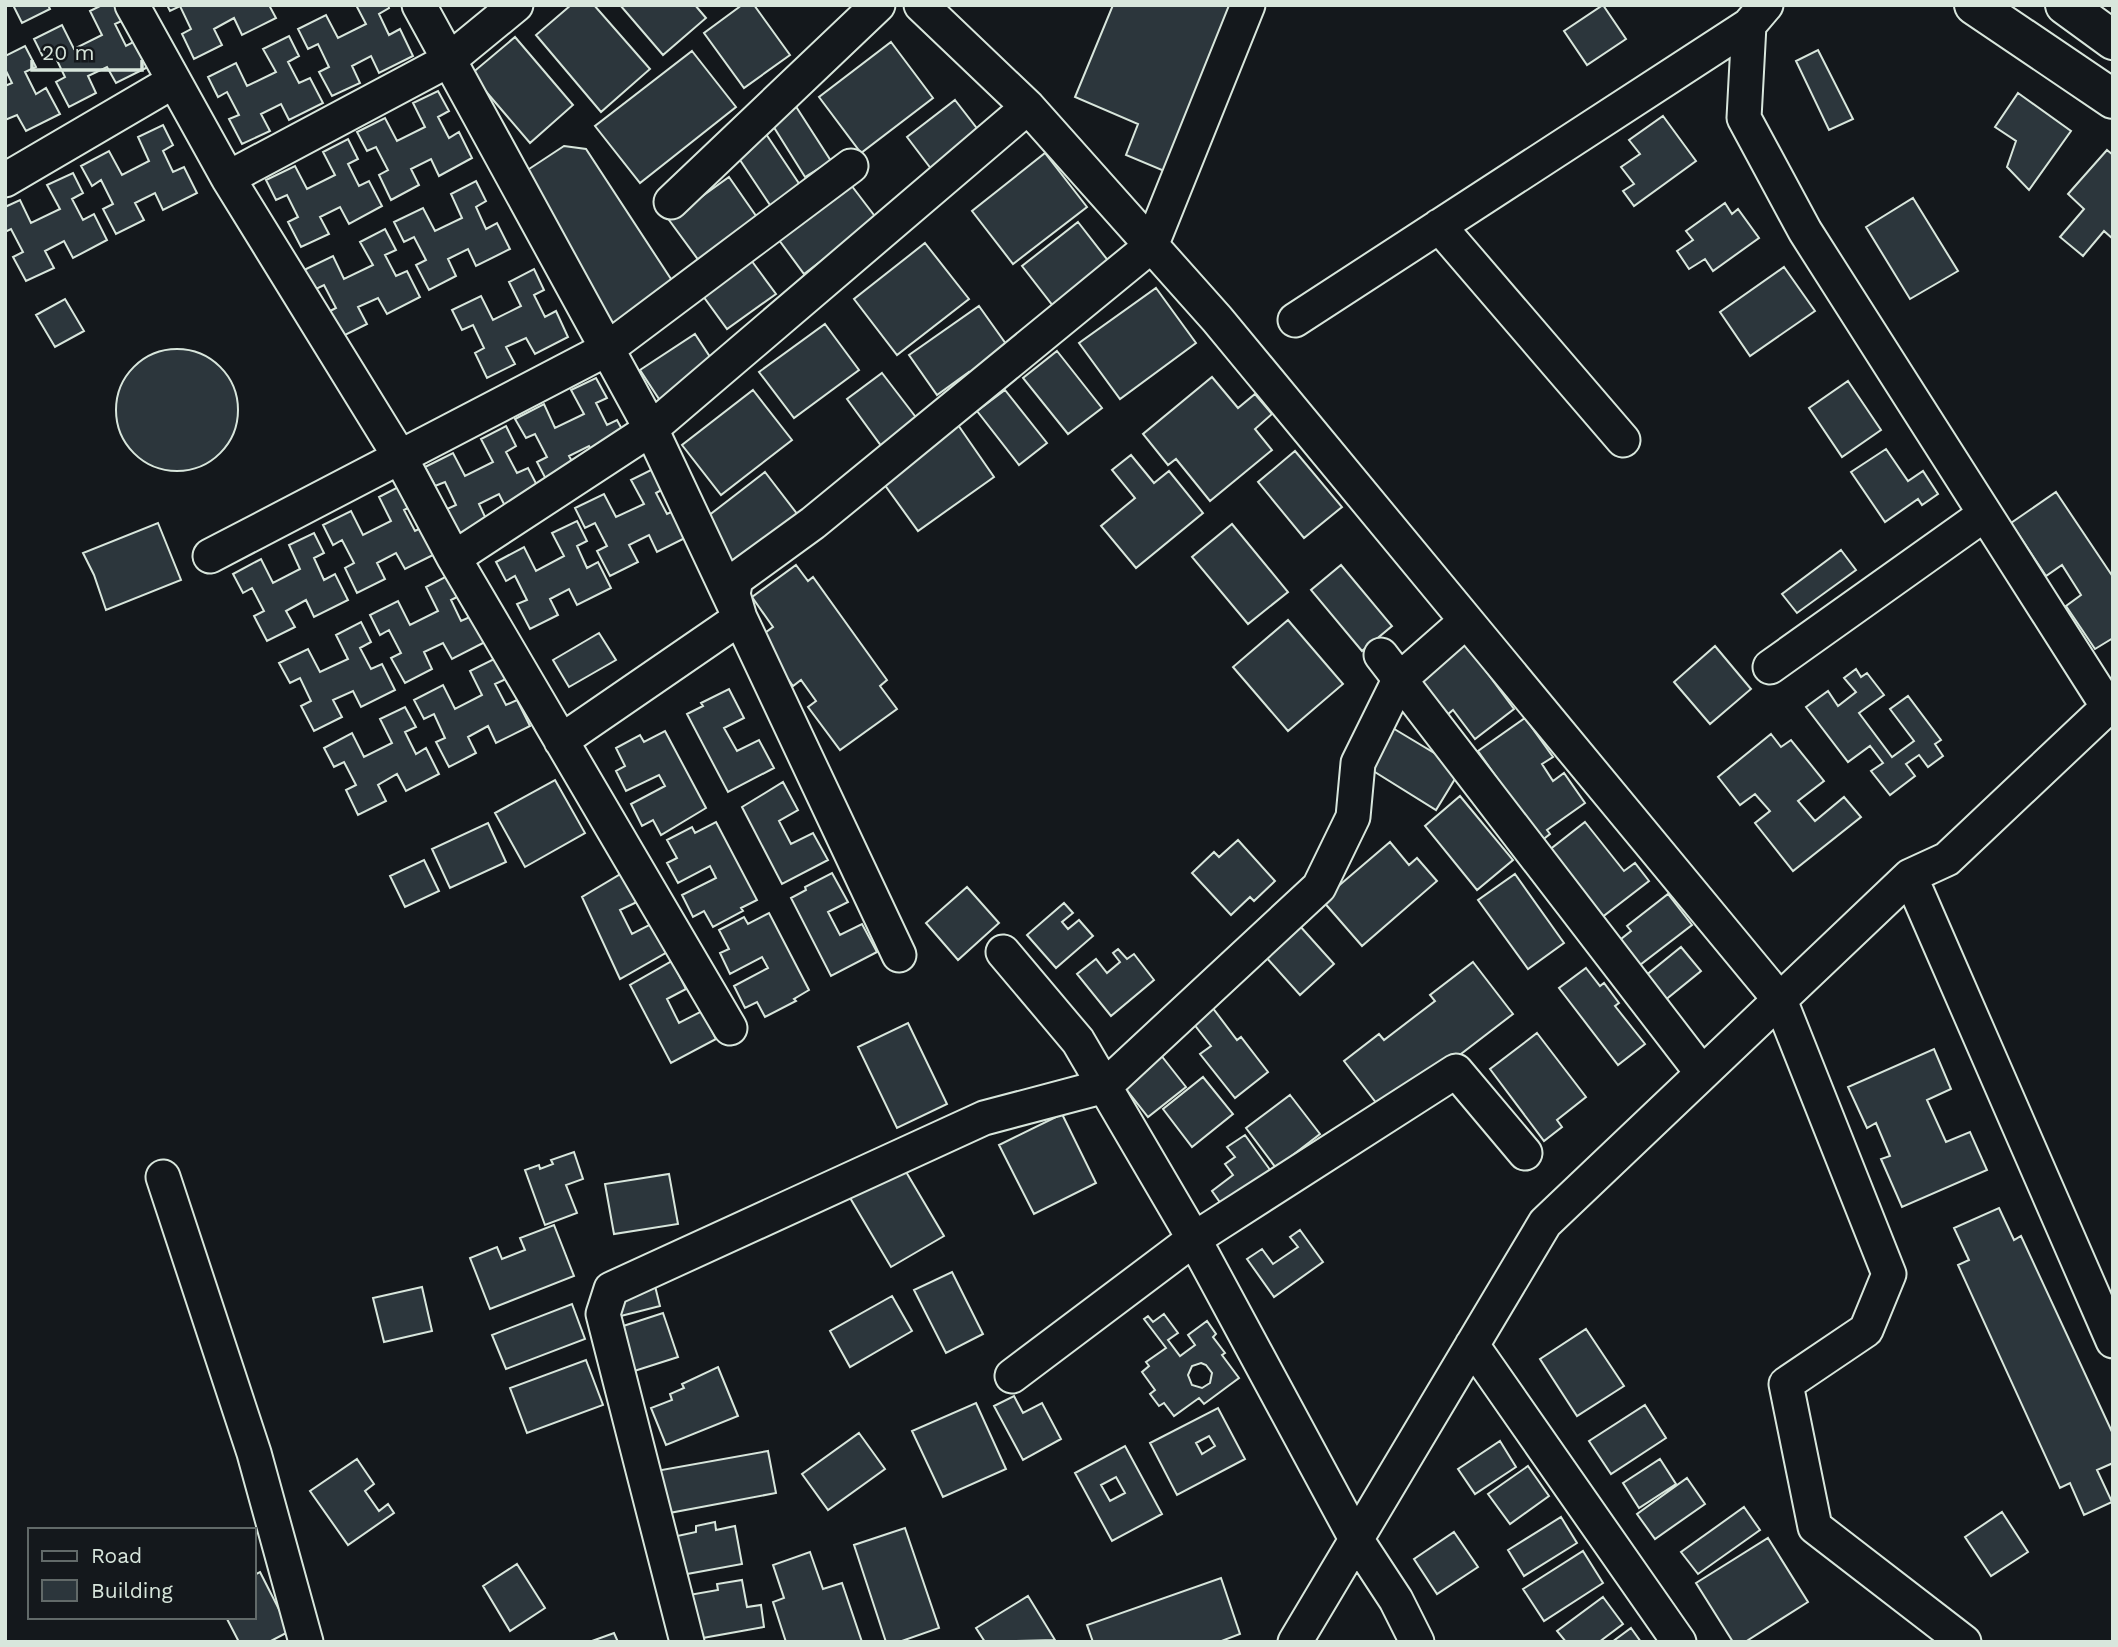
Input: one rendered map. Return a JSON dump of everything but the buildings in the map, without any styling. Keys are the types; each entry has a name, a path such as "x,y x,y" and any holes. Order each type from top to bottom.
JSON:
{"main road":[{"path":"1974,5 2113,99"},
{"path":"2065,5 2113,40"}],"street":[{"path":"132,5 228,178 400,457 454,558 730,1028"},
{"path":"419,5 651,429 899,955"},
{"path":"228,178 449,60 516,5"},
{"path":"671,202 878,5"},
{"path":"920,5 1028,107 1217,318 1780,1000 1889,1274 1866,1330 1786,1384 1815,1527 1964,1642"},
{"path":"740,618 733,594 736,579 813,523 1151,246 1248,5"},
{"path":"1295,320 1758,15"},
{"path":"1295,1642 1545,1223 1910,876 1947,859 2110,706 1805,231 1744,118 1758,15"},
{"path":"5,180 174,81"},
{"path":"454,558 651,429 1028,107"},
{"path":"210,556 607,349 851,166"},
{"path":"1439,226 1623,440"},
{"path":"1770,667 1985,514"},
{"path":"561,741 740,618"},
{"path":"687,1642 603,1314 611,1289 984,1118 1105,1086 1319,887 1353,817 1357,763 1390,668 1466,621"},
{"path":"1390,668 1702,1073"},
{"path":"1910,876 2113,1341"},
{"path":"1003,952 1079,1041 1194,1239 1356,1539 1396,1600 1418,1642"},
{"path":"1012,1376 1194,1239 1457,1071 1525,1153"},
{"path":"163,1177 254,1453 306,1642"},
{"path":"1472,1345 1679,1642"}]}
